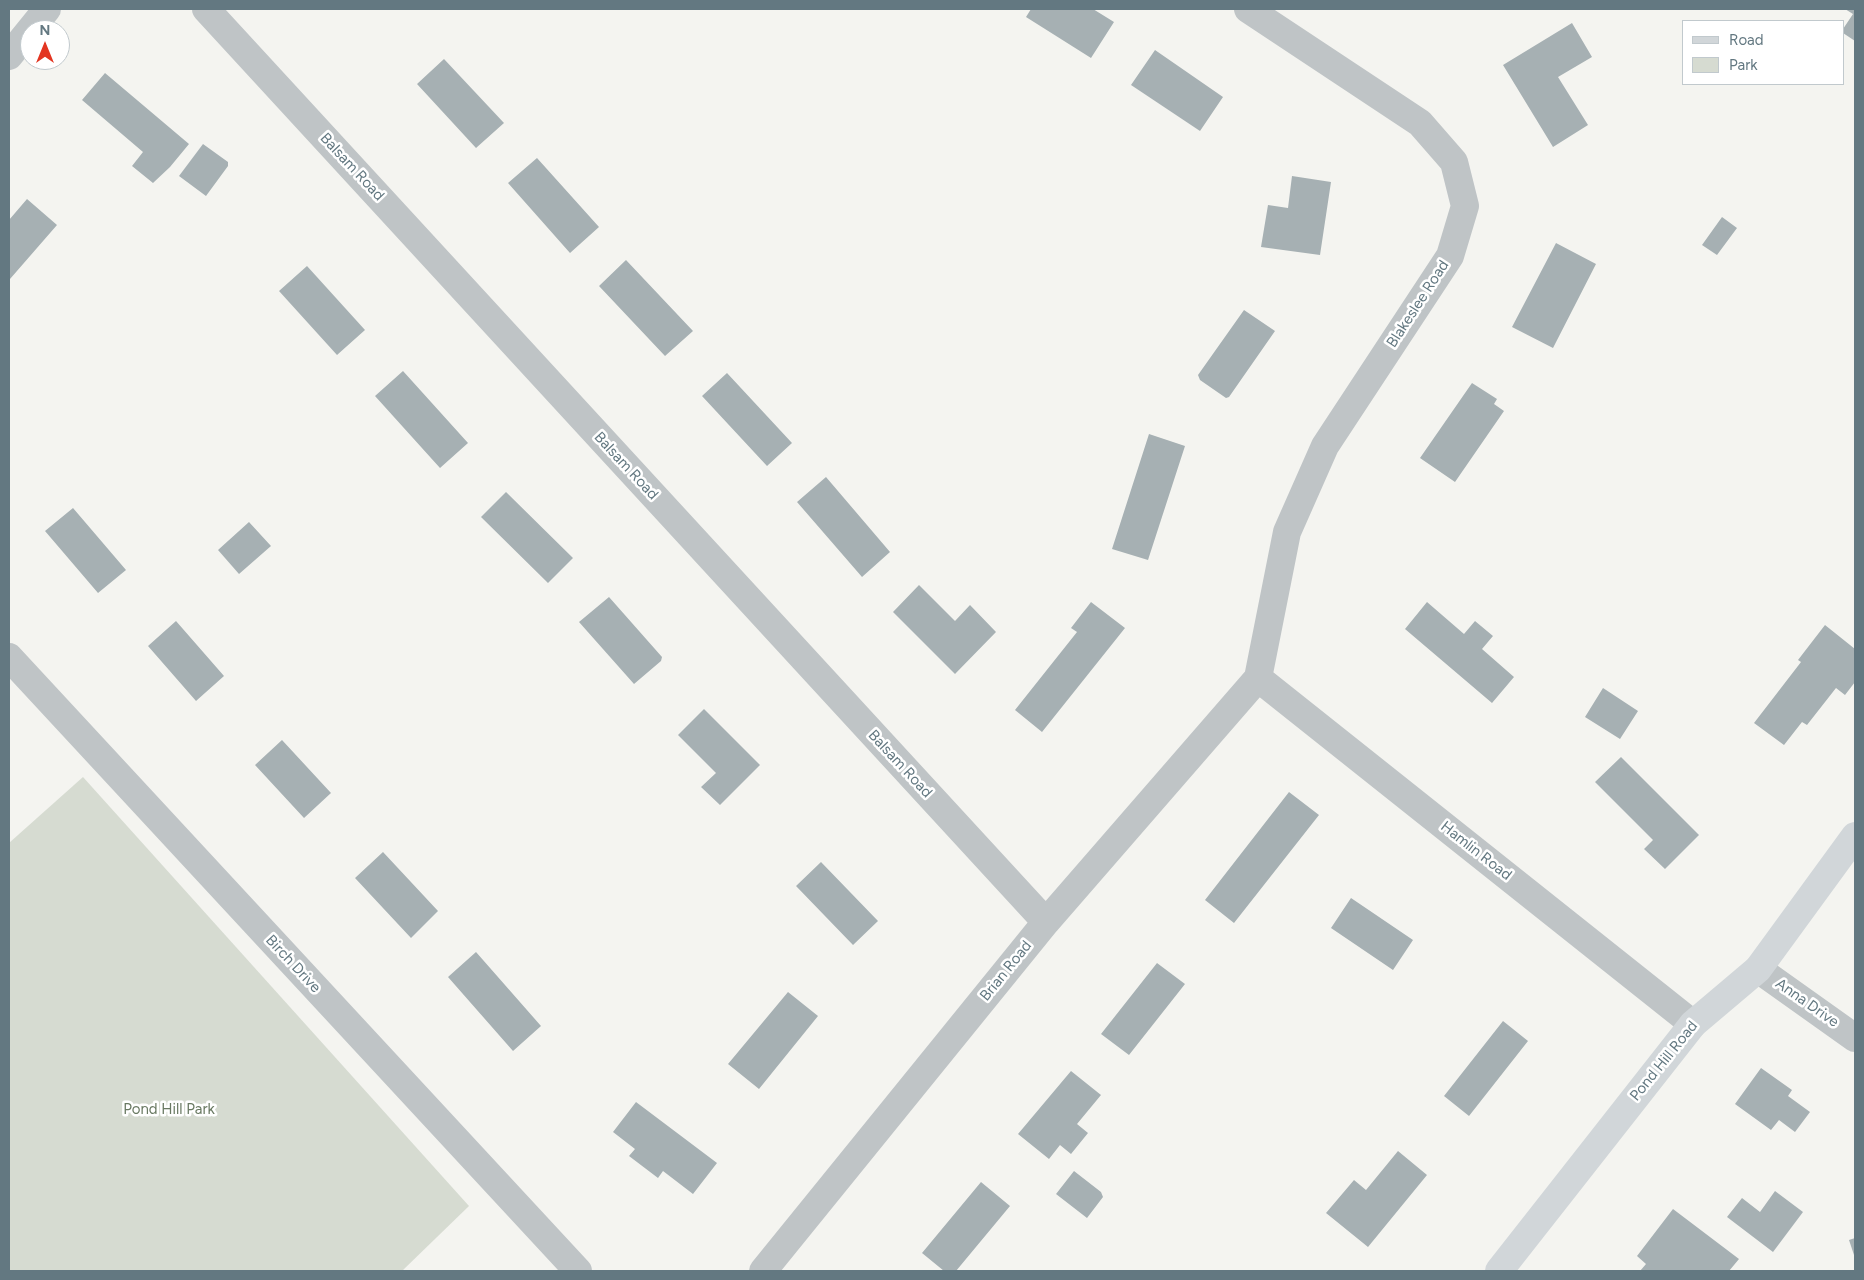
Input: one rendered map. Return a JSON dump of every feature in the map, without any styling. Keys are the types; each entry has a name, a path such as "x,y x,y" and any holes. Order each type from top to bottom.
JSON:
{"main road":[{"name":"Pond Hill Road","path":"1499,1271 1693,1024 1758,969 1855,836"}],"street":[{"path":"9,56 47,9"},
{"name":"Balsam Road","path":"206,9 1046,922"},
{"name":"Blakeslee Road","path":"1248,9 1420,123 1454,162 1465,206 1450,256 1325,446 1287,532 1258,678"},
{"name":"Birch Drive","path":"9,657 578,1271"},
{"name":"Brian Road","path":"763,1271 1046,922 1258,678"},
{"name":"Hamlin Road","path":"1258,678 1693,1024"},
{"name":"Anna Drive","path":"1758,969 1855,1038"}],"green space":[{"name":"Pond Hill Park","path":"83,777 469,1206 402,1271 9,1271 9,843"}],"building":[{"path":"1031,9 1093,9 1114,22 1091,58 1026,17"},
{"path":"1845,9 1855,9 1855,41 1844,34 1844,28 1853,14"},
{"path":"1572,23 1592,57 1558,77 1588,125 1553,147 1503,65"},
{"path":"1155,50 1223,97 1200,131 1131,85"},
{"path":"444,59 504,123 476,148 417,84"},
{"path":"105,73 189,144 170,167 153,183 132,166 143,152 82,100"},
{"path":"203,144 228,162 228,166 206,196 179,176"},
{"path":"537,158 599,227 570,253 508,183"},
{"path":"1292,176 1331,182 1320,255 1261,247 1268,205 1288,208"},
{"path":"27,199 57,225 10,279 9,220"},
{"path":"1722,217 1737,228 1717,255 1702,245"},
{"path":"1556,243 1596,264 1553,348 1512,327"},
{"path":"626,260 693,331 665,356 599,286"},
{"path":"307,266 365,330 337,355 279,291"},
{"path":"1244,310 1275,331 1229,397 1226,398 1200,380 1198,375"},
{"path":"403,371 468,443 440,468 375,396"},
{"path":"727,373 792,443 767,466 702,396"},
{"path":"1472,383 1497,399 1494,404 1504,411 1455,482 1420,458"},
{"path":"1149,434 1185,446 1148,560 1112,549"},
{"path":"826,477 890,552 862,577 797,502"},
{"path":"506,492 573,558 548,583 481,517"},
{"path":"73,508 126,570 98,593 45,531"},
{"path":"249,522 271,546 239,574 218,550"},
{"path":"919,585 955,621 970,605 996,632 955,674 893,612"},
{"path":"609,597 662,657 661,661 634,684 579,622"},
{"path":"1091,602 1125,628 1042,732 1015,710 1077,632 1071,628"},
{"path":"1427,602 1464,634 1475,621 1493,636 1482,649 1514,677 1492,703 1405,629"},
{"path":"176,621 224,676 196,701 148,646"},
{"path":"1825,625 1855,649 1855,682 1845,695 1836,688 1807,725 1802,722 1784,745 1754,723 1801,662 1798,660"},
{"path":"1603,688 1638,711 1620,739 1585,717"},
{"path":"704,709 760,765 720,805 701,787 716,773 678,735"},
{"path":"282,740 331,793 304,818 255,765"},
{"path":"1621,757 1699,835 1665,869 1644,849 1653,840 1595,782"},
{"path":"1289,792 1319,815 1234,923 1205,900"},
{"path":"383,852 438,911 411,938 355,878"},
{"path":"821,862 878,921 853,945 796,886"},
{"path":"1351,898 1413,940 1393,970 1331,928"},
{"path":"476,952 541,1026 513,1051 448,977"},
{"path":"1157,963 1185,984 1129,1055 1101,1034"},
{"path":"788,992 818,1016 759,1089 728,1064"},
{"path":"1503,1021 1528,1041 1469,1116 1444,1096"},
{"path":"1761,1068 1792,1090 1788,1096 1810,1112 1795,1132 1779,1120 1771,1130 1735,1104"},
{"path":"1071,1071 1101,1095 1077,1124 1088,1133 1071,1154 1060,1145 1049,1159 1018,1134"},
{"path":"636,1102 717,1163 693,1194 663,1171 658,1178 629,1156 635,1149 613,1132"},
{"path":"1398,1151 1427,1175 1368,1247 1326,1213 1354,1180 1366,1190"},
{"path":"1074,1171 1101,1192 1103,1197 1087,1218 1056,1194"},
{"path":"981,1182 1010,1206 956,1271 944,1271 922,1253"},
{"path":"1775,1191 1803,1212 1773,1252 1727,1217 1742,1198 1760,1212"},
{"path":"1673,1209 1739,1259 1729,1271 1640,1271 1646,1264 1637,1256"},
{"path":"1855,1238 1855,1258 1849,1240"}]}
